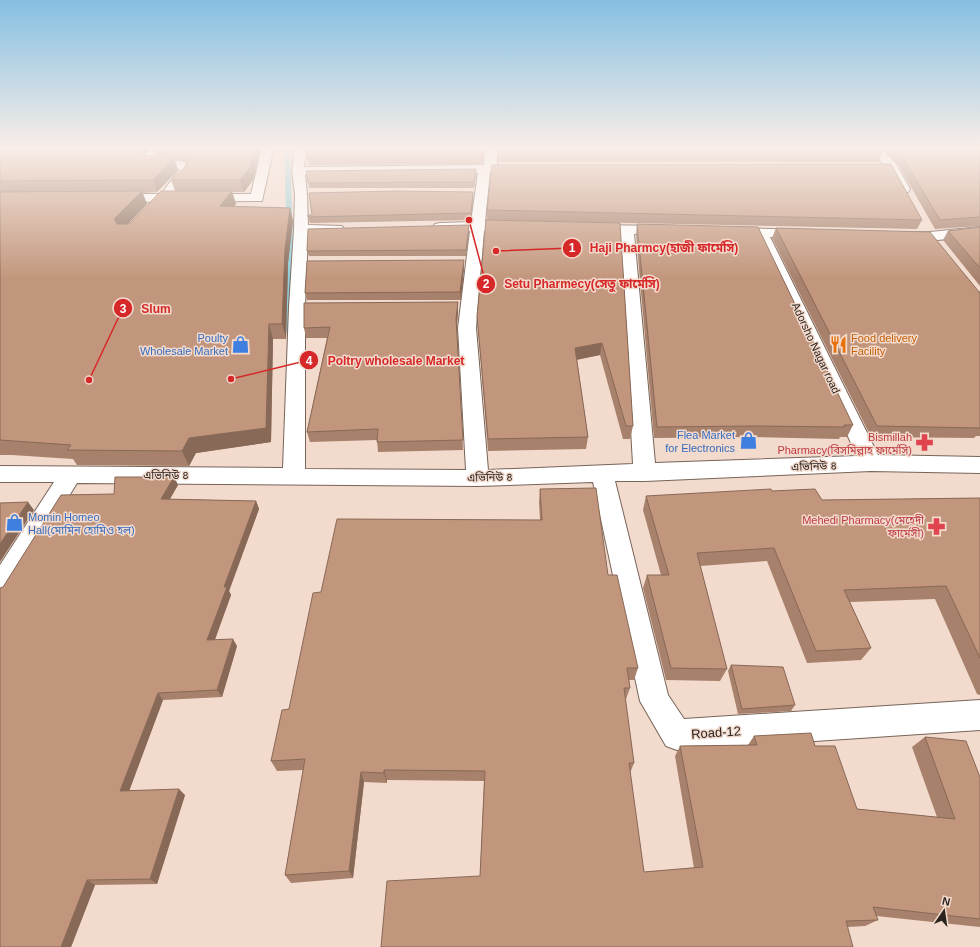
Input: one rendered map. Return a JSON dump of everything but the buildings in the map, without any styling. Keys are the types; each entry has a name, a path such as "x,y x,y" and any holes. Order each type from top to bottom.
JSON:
{"street":[{"path":"149,212 168,191"},
{"path":"101,198 257,198 258,191"},
{"path":"294,476 305,307 306,263 301,229 309,194 308,191"},
{"path":"475,191 474,193 477,225 466,261 462,306 467,328 478,478"},
{"path":"905,191 911,202"},
{"path":"922,222 930,236 940,248"},
{"path":"424,227 477,225 532,227"},
{"path":"301,229 347,228"},
{"path":"580,228 682,231"},
{"path":"627,230 645,473"},
{"path":"714,231 815,234"},
{"path":"892,235 930,236 980,231"},
{"name":"Adorsho Nagar road","path":"761,232 871,463"},
{"name":"এভিনিউ ৪","path":"0,474 478,478 645,473 871,463 980,465"},
{"path":"0,586 71,474"},
{"name":"Road-12","path":"602,474 655,701 677,735 980,715"}],"waterway":[{"path":"288,191 290,244 288,331"}],"place":[{"name":"Setu Pharmecy(সেতু ফার্মেসি)","path":"469,220"},
{"name":"Haji Pharmcy(হাজী ফার্মেসি)","path":"496,251"},
{"name":"Poulty Wholesale Market","path":"241,344"},
{"name":"Food delivery Facility","path":"838,344"},
{"name":"Poltry wholesale Market","path":"231,379"},
{"name":"Slum","path":"89,380"},
{"name":"Flea Market for Electronics","path":"748,441"},
{"name":"Bismillah Pharmacy(বিসমিল্লাহ ফার্মেসি)","path":"925,443"},
{"name":"Momin Homeo Hall(মোমিন হোমিও হল)","path":"15,523"},
{"name":"Mehedi Pharmacy(মেহেদী ফার্মেসী)","path":"937,526"}]}
